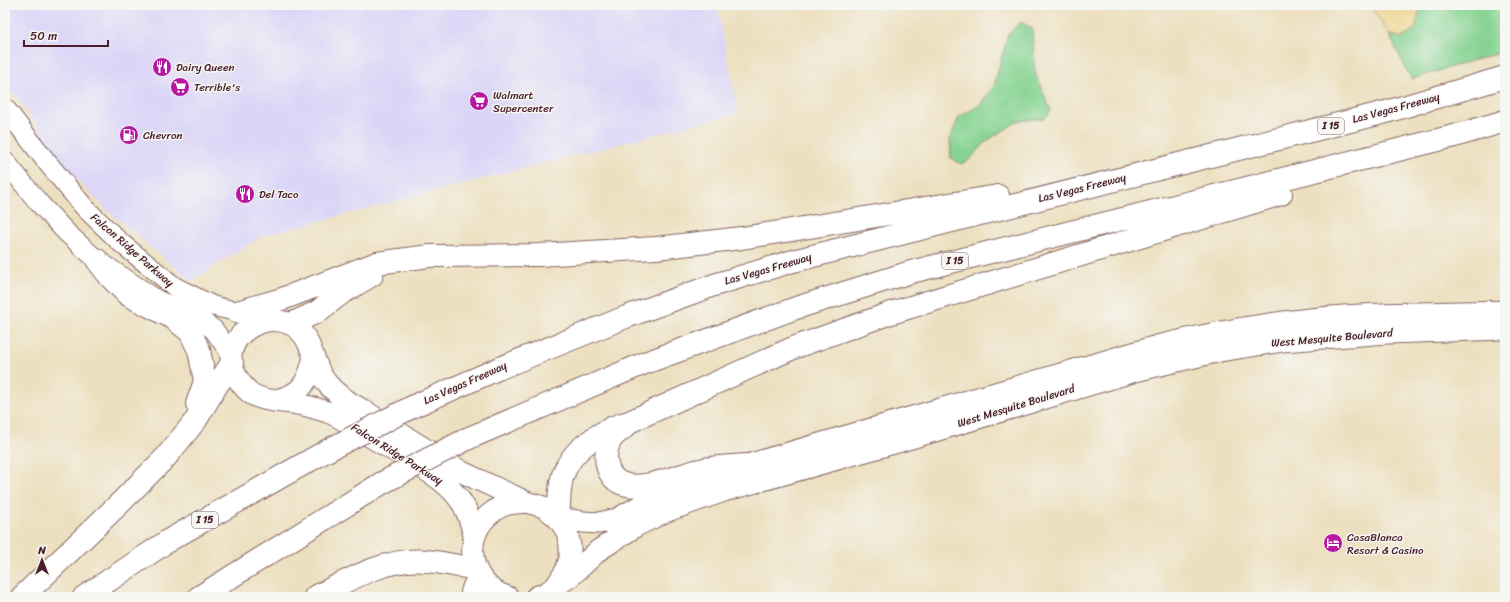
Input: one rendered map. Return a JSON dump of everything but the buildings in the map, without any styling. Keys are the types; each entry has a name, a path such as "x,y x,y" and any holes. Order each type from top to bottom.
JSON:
{"highway":[{"name":"Las Vegas Freeway","path":"84,597 171,539 330,449 414,406 500,368 626,317 714,285 793,261 1386,112 1505,77"},
{"name":"I 15","path":"199,597 382,483 468,438 645,363 796,308 919,270 1505,122"},
{"path":"559,519 561,481 566,466 591,440 619,424 629,422 793,348 888,314 1363,169 1428,148 1458,135"},
{"path":"237,312 282,299 377,263 430,256 538,255 656,248 742,238 1155,170"},
{"path":"97,260 110,277 128,295 173,318 190,332 199,350 205,381 202,393 196,407 166,456"},
{"path":"285,323 317,312 355,285 383,270 393,262"},
{"path":"22,597 120,503 166,456 196,420 232,359"},
{"path":"629,422 623,430 613,437 608,447 606,458 607,468 613,478 622,485 636,487 649,485 704,469 747,464"},
{"path":"316,597 341,584 392,564 426,560 461,568 475,556"}],"main road":[{"name":"Falcon Ridge Parkway","path":"5,108 85,208 122,243 175,287 213,306 285,323 301,331 308,341 325,381 345,401 368,413 462,472 526,502 544,507 559,519"},
{"name":"Falcon Ridge Parkway","path":"5,161 39,203 62,228 97,260 157,300 195,316 214,330 232,359 235,374 241,384 250,393 262,398 298,404 331,413 443,481 461,501 469,517 475,556 487,586 500,595 508,597"},
{"name":"West Mesquite Boulevard","path":"559,519 599,523 617,519 638,507 687,484 747,464 1142,350 1190,338 1240,328 1310,319 1386,314 1505,311"},
{"path":"232,359 239,338 247,330 269,320 285,323"},
{"name":"West Mesquite Boulevard","path":"558,584 572,575 599,550 636,526 667,511 724,491 898,442 1139,370 1220,351 1283,341 1387,333 1505,330"},
{"path":"274,400 286,398 305,384 310,375 314,357"},
{"name":"Falcon Ridge Parkway","path":"470,597 475,556 485,517 504,505 526,502"},
{"path":"536,597 546,593 558,584 566,572 570,559 570,540 559,519"}],"shaded area":[{"path":"5,5 717,5 738,113 262,236 191,281 108,211 62,164 28,112 5,83"}],"green space":[{"path":"1421,5 1505,5 1505,51 1411,79 1389,34 1402,38 1414,29"},
{"path":"1021,22 1032,29 1035,73 1051,111 1045,118 1018,121 988,140 969,160 961,164 951,158 950,139 959,117 980,105 994,86 1008,34"}],"sand":[{"path":"1370,5 1421,5 1415,29 1402,38 1389,34"}],"place":[{"name":"Dairy Queen","path":"162,67"},
{"name":"Terrible's","path":"180,87"},
{"name":"Walmart Supercenter","path":"479,101"},
{"name":"Chevron","path":"129,135"},
{"name":"Del Taco","path":"245,194"},
{"name":"CasaBlanca Resort & Casino","path":"1333,543"}]}
